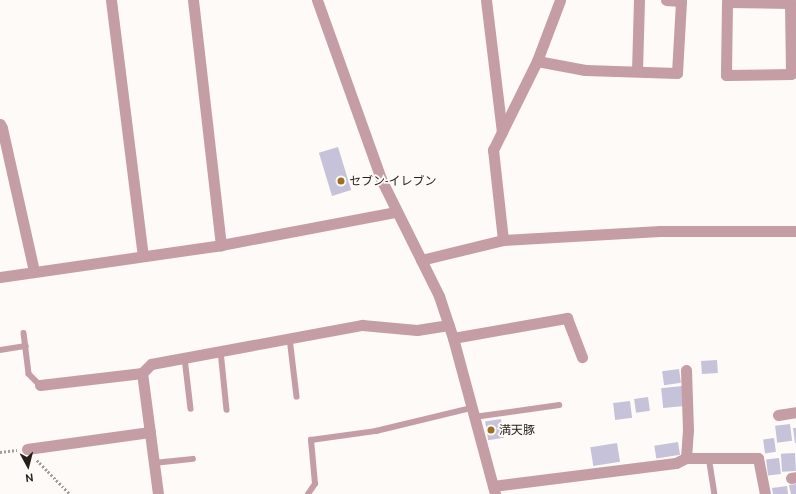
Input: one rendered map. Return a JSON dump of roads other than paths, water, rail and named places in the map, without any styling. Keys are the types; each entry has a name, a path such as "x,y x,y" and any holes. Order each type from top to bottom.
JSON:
{"street":[{"path":"111,0 143,256"},
{"path":"193,0 221,245"},
{"path":"317,0 381,179 396,212 439,296 453,338 494,490 676,463 686,458 709,457 758,458 765,494"},
{"path":"486,0 502,132"},
{"path":"503,240 493,150 538,61 560,0"},
{"path":"637,71 640,0"},
{"path":"538,61 586,70 677,73 681,1 666,0"},
{"path":"727,2 790,2 791,74 726,74 727,2"},
{"path":"0,124 34,271"},
{"path":"0,277 221,245 396,212"},
{"path":"421,260 503,240 660,231 796,231"},
{"path":"453,338 567,318 582,357"},
{"path":"40,385 142,373 151,364 362,325 417,330 449,325"},
{"path":"686,370 688,430 686,458"},
{"path":"142,373 158,494"},
{"path":"778,415 796,412"},
{"path":"27,449 150,432"}],"lane":[{"path":"24,333 29,374 40,385"},
{"path":"290,338 297,397"},
{"path":"0,350 26,346"},
{"path":"221,351 227,410"},
{"path":"185,358 191,409"},
{"path":"308,494 315,484 310,440 376,431 472,412 559,405"},
{"path":"709,457 715,494"},
{"path":"154,463 193,459"}],"place":[{"name":"セブン-イレブン","path":"341,181"},
{"name":"満天豚","path":"491,430"}]}
